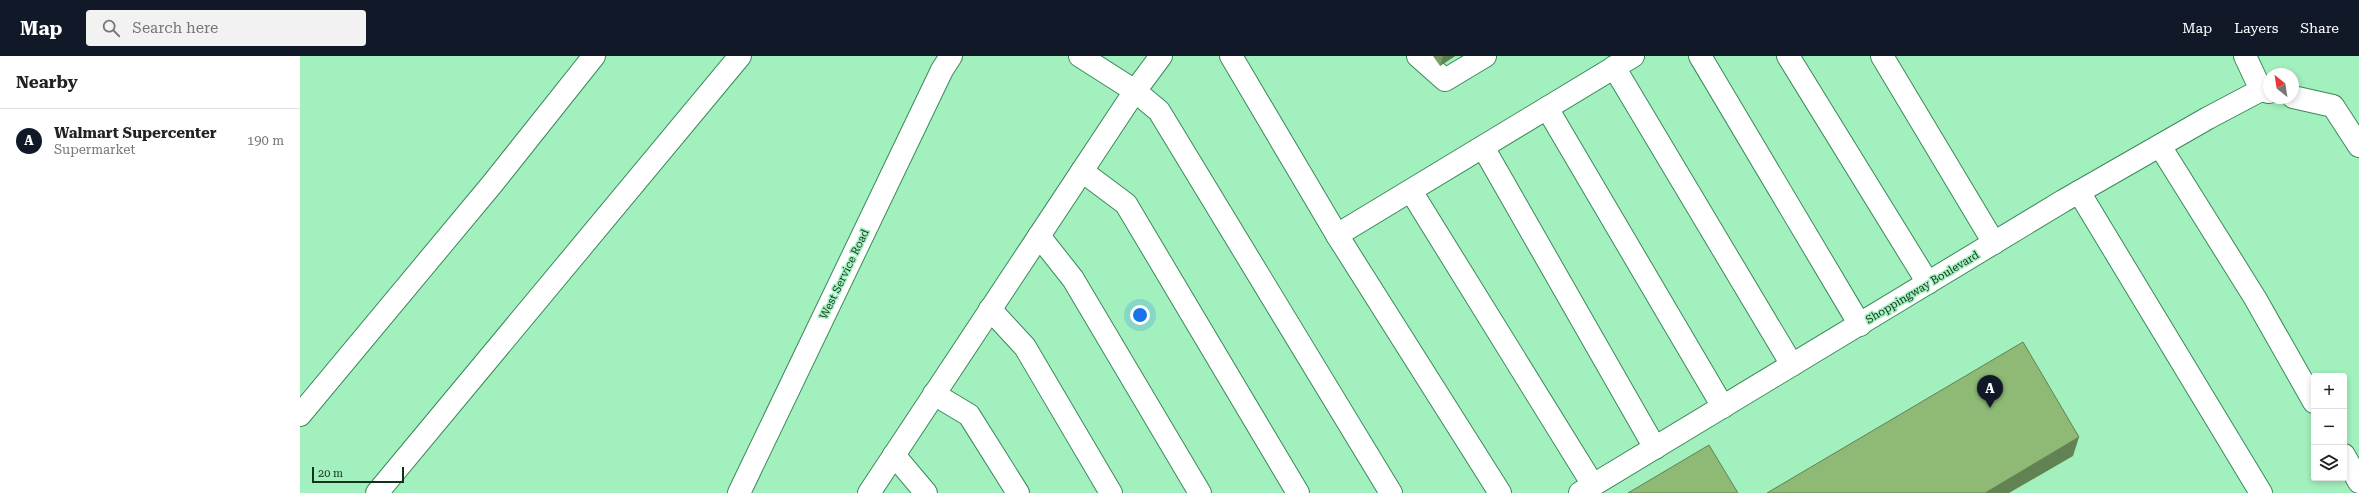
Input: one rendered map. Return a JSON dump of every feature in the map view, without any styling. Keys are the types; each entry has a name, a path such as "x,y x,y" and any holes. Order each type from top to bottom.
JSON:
{"main road":[{"path":"300,415 488,190 594,56"},
{"path":"377,493 740,56"},
{"name":"West Service Road","path":"739,493 942,70 951,56"},
{"path":"1080,56 1135,92 1159,111 1391,493"},
{"path":"869,493 1082,171 1161,56"},
{"path":"1231,56 1338,236 1500,493"},
{"path":"1418,56 1445,80 1485,56"},
{"path":"1338,236 1633,56"},
{"path":"1700,56 1860,325"},
{"path":"1788,56 1928,283"},
{"path":"1882,56 1994,243"},
{"path":"2245,56 2263,88"},
{"path":"1614,67 1792,365"},
{"name":"Shoppingway Boulevard","path":"1586,489 2079,192 2160,146 2263,92"},
{"path":"2299,98 2333,106 2359,146"},
{"path":"1547,108 1723,407"},
{"path":"2160,146 2255,298 2311,397"},
{"path":"1483,147 1655,448"},
{"path":"1082,171 1126,204 1298,493"},
{"path":"1411,191 1586,489"},
{"path":"2079,192 2261,493"},
{"path":"1039,236 1073,279 1200,493"},
{"path":"990,309 1025,347 1111,493"},
{"path":"934,394 969,415 1018,493"},
{"path":"894,455 926,493"},
{"path":"2347,460 2359,482"}],"building":[{"path":"2023,342 2079,437 1985,493 1767,493"},
{"path":"1709,445 1738,493 1628,493"}],"place":[{"name":"Walmart Supercenter","path":"1990,408"}]}
